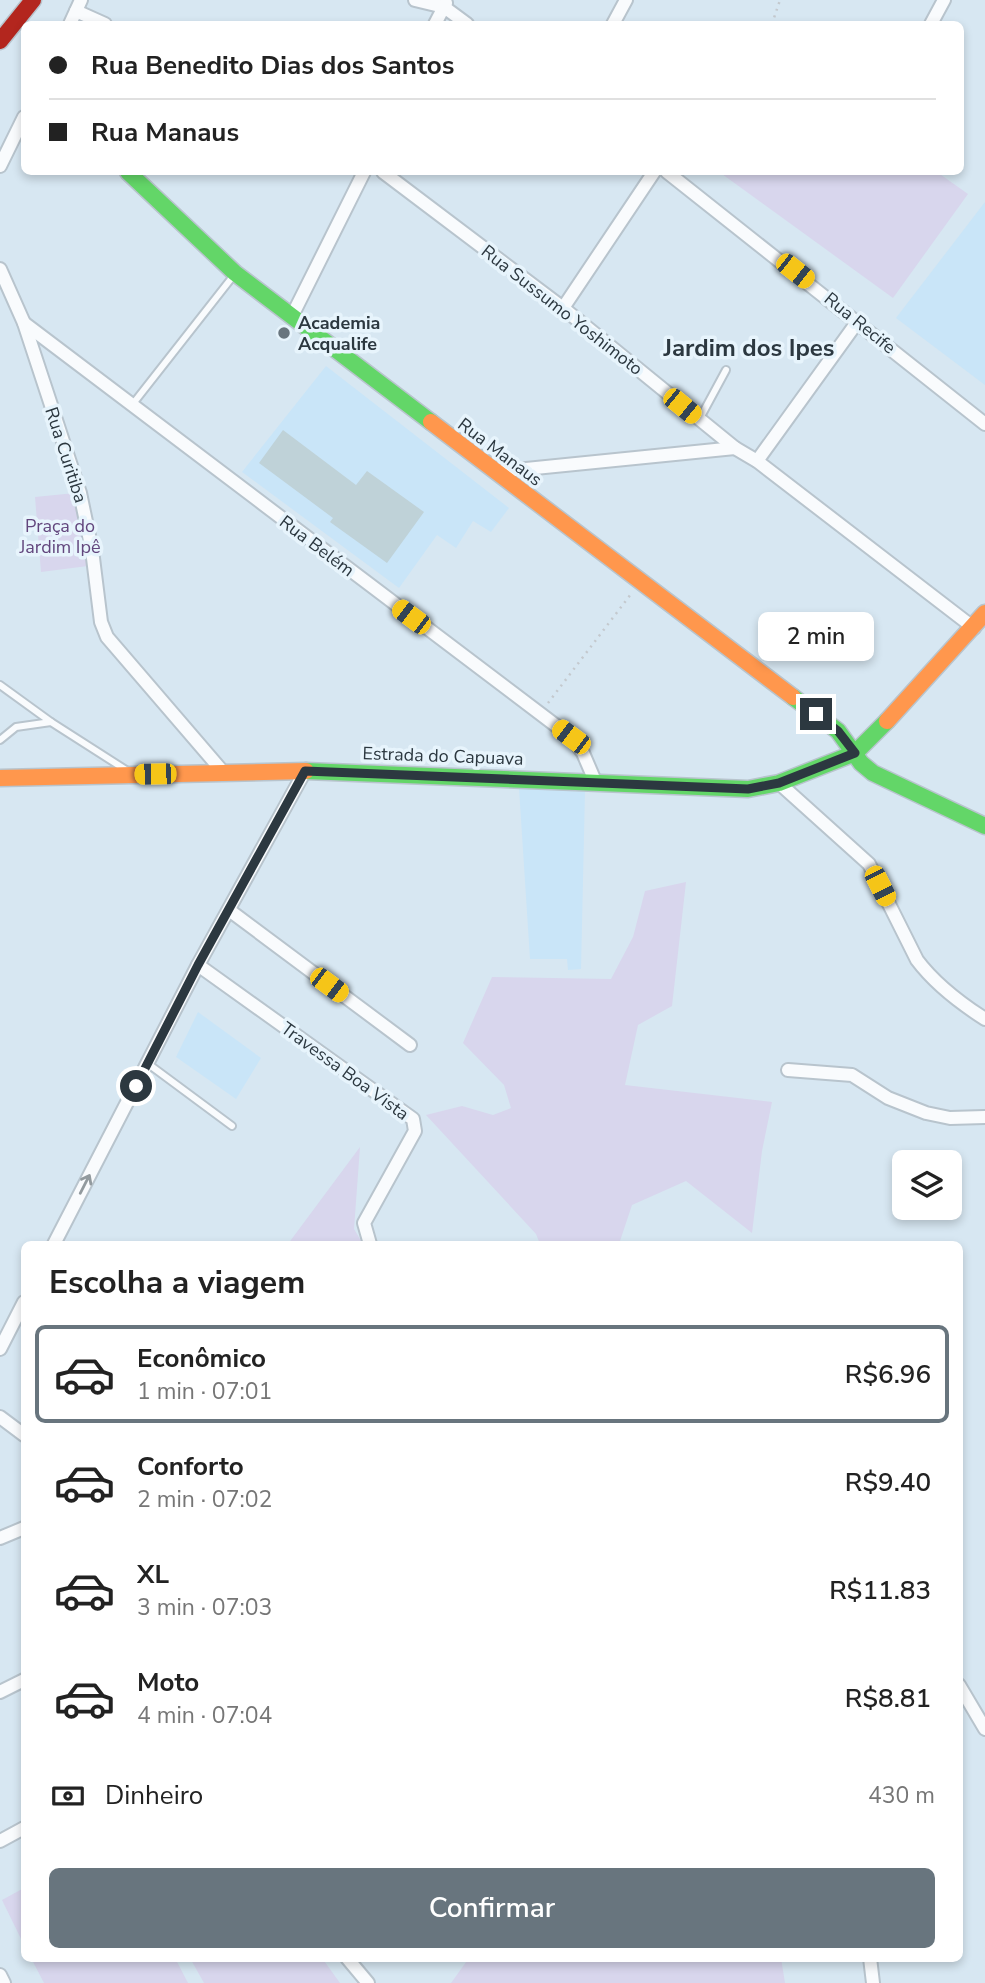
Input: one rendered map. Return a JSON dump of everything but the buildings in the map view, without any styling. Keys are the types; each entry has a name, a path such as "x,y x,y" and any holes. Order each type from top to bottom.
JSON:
{"main road":[{"path":"0,39 18,0"},
{"path":"0,39 33,0"},
{"name":"Rua Manaus","path":"131,175 235,273 838,731 861,763 873,774 985,826"},
{"name":"Estrada do Capuava","path":"0,778 305,771 748,789 779,783 855,753 985,614"}],"street":[{"path":"415,0 445,4 464,21"},
{"path":"615,21 626,0"},
{"path":"933,21 944,0"},
{"path":"436,21 445,4"},
{"path":"71,21 79,5 101,21"},
{"path":"0,166 21,123"},
{"path":"292,316 362,175"},
{"name":"Rua Sussumo Yoshimoto","path":"387,175 563,308 735,448 757,461 974,628"},
{"path":"563,308 652,175"},
{"name":"Rua Recife","path":"671,175 985,424"},
{"name":"Rua Curitiba","path":"0,269 24,323 80,493 92,550 102,622 107,636 223,772"},
{"path":"757,461 858,321"},
{"name":"Rua Belém","path":"24,323 577,743 595,781"},
{"path":"495,472 735,448"},
{"path":"56,1241 198,965 305,771"},
{"path":"779,783 869,864 917,960 927,973 962,1004 985,1019"},
{"path":"229,910 410,1045"},
{"name":"Travessa Boa Vista","path":"198,965 413,1119 415,1131 364,1223 369,1241"},
{"path":"788,1070 852,1075 888,1098 926,1113 950,1118 985,1117"},
{"path":"0,1349 21,1308"},
{"path":"0,1417 21,1433"},
{"path":"0,1538 21,1529"},
{"path":"0,1692 21,1682"},
{"path":"963,1692 985,1729"},
{"path":"0,1841 21,1830"},
{"path":"350,1962 368,1983"},
{"path":"870,1962 873,1983"},
{"path":"0,1975 4,1983"}],"lane":[{"path":"132,405 235,273"},
{"path":"699,420 726,370"},
{"path":"0,685 51,722 133,774"},
{"path":"0,740 16,727 51,722"},
{"path":"147,1063 232,1126"}],"path":[{"path":"773,21 780,0"},
{"path":"540,714 640,582"}],"shaded area":[{"path":"985,202 985,385 896,318"},
{"path":"326,366 509,508 491,532 473,521 456,548 437,535 399,588 242,472"},
{"path":"519,788 585,791 581,969 568,970 567,959 530,959"},
{"path":"198,1012 261,1058 236,1099 176,1057"}],"green space":[{"path":"723,175 941,175 968,194 893,298"},
{"name":"Praça do Jardim Ipê","path":"75,493 88,566 41,572 35,497"},
{"path":"686,882 672,1006 638,1025 625,1085 772,1102 762,1151 752,1233 686,1181 632,1205 620,1241 539,1241 536,1234 426,1115 462,1106 493,1115 511,1108 504,1085 463,1043 492,977 611,979 633,937 645,891"},
{"path":"360,1147 354,1229 361,1241 290,1241"},
{"path":"21,1890 21,1939 2,1900"},
{"path":"33,1962 177,1962 188,1983 44,1983"},
{"path":"192,1962 325,1962 340,1983 204,1983"},
{"path":"466,1962 782,1962 785,1983 451,1983"}],"traffic: fast":[{"path":"131,175 235,273 431,422"},
{"path":"793,697 838,731 861,763 873,773 985,826"},
{"path":"306,771 748,789 779,783 855,753 887,721"}],"traffic: slow":[{"path":"431,422 793,697"},
{"path":"887,721 985,613"},
{"path":"0,778 306,771"}],"traffic: jam":[{"path":"0,41 33,0"}],"place":[{"name":"Academia Acqualife","path":"284,333"}],"district":[{"name":"Jardim dos Ipes","path":"749,348"}],"route":[{"path":"136,1086 198,965 305,771 748,789 779,783 855,753 838,731 816,714"}]}
